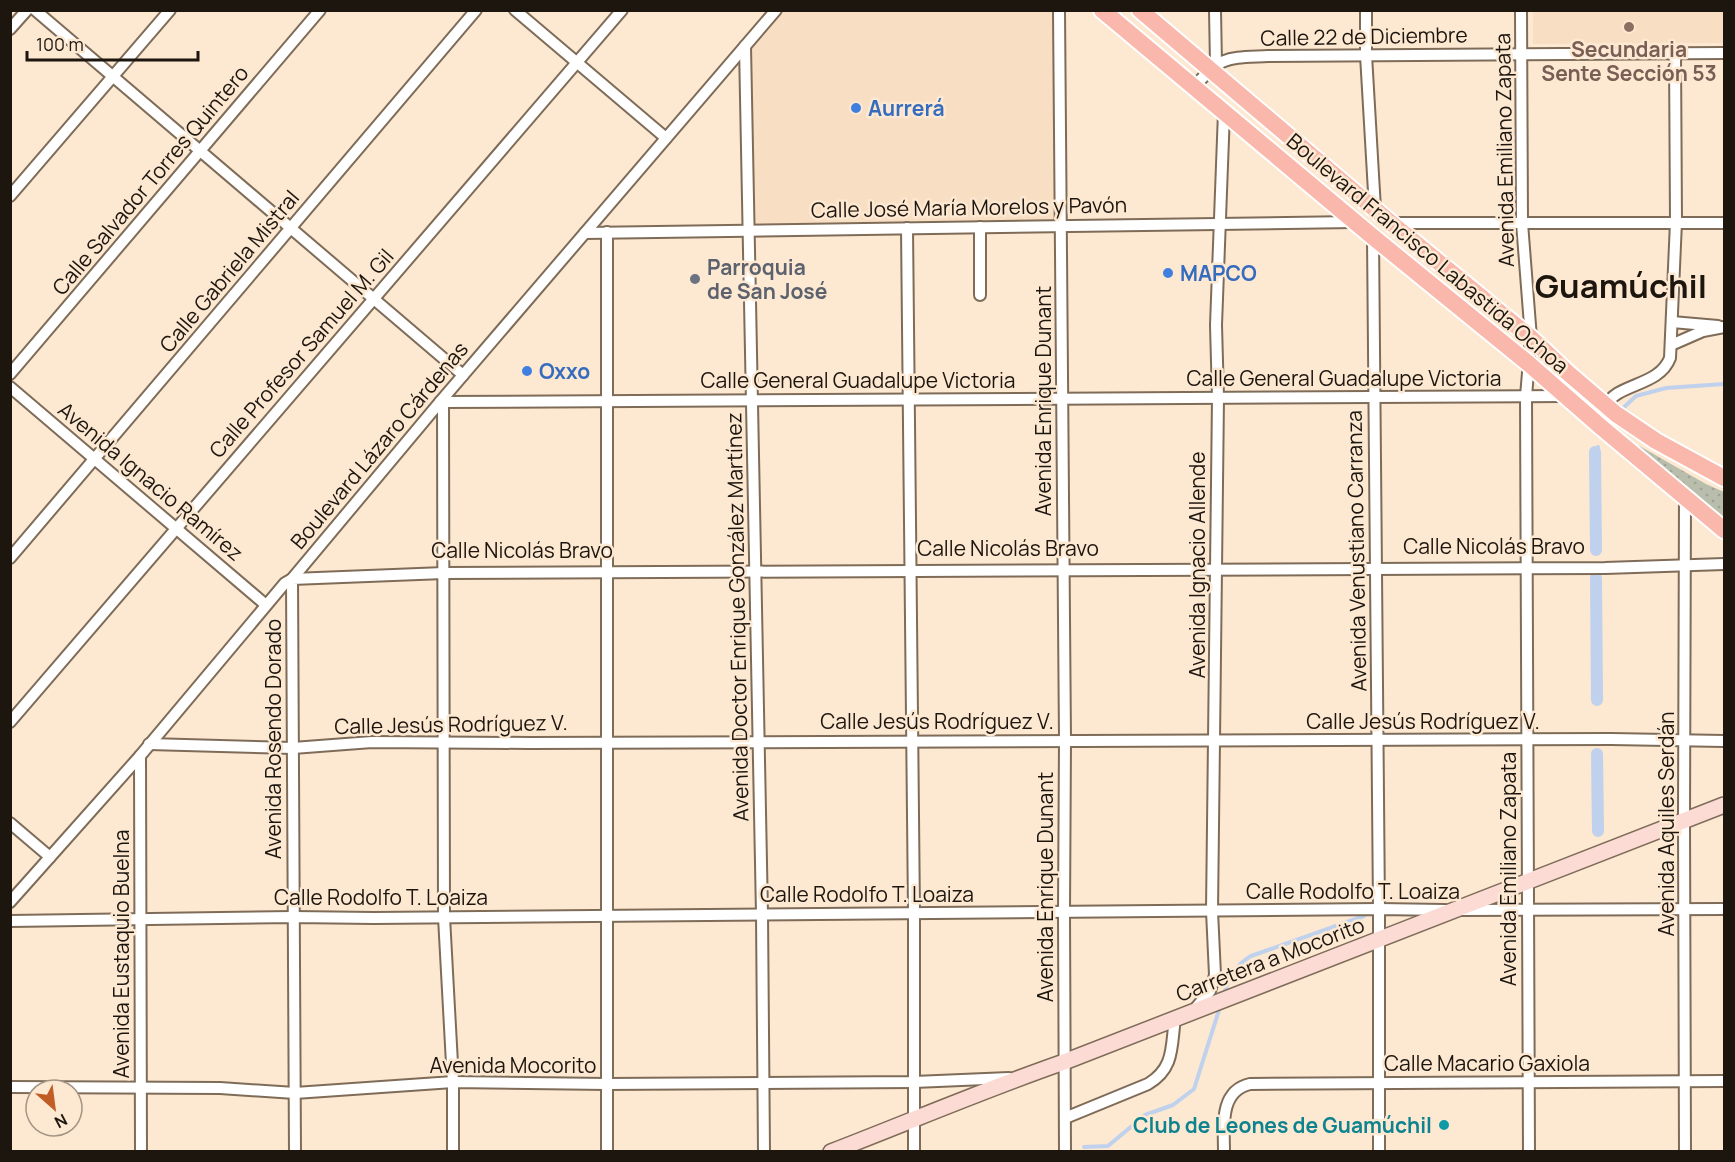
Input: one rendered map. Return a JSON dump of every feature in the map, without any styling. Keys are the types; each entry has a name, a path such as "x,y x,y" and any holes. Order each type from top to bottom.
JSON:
{"main road":[{"name":"Boulevard Francisco Labastida Ochoa","path":"1102,10 1354,222 1529,364 1725,530"},
{"path":"1140,10 1213,67 1391,224 1531,338 1611,410 1656,441 1725,478"},
{"name":"Carretera a Mocorito","path":"831,1152 1725,805"}],"street":[{"path":"10,29 27,10"},
{"path":"35,10 463,375"},
{"path":"10,196 170,10"},
{"name":"Calle Salvador Torres Quintero","path":"10,374 320,10"},
{"name":"Calle Gabriela Mistral","path":"10,558 476,10"},
{"path":"515,10 666,138"},
{"name":"Calle Profesor Samuel M. Gil","path":"10,722 622,10"},
{"name":"Boulevard Lázaro Cárdenas","path":"10,902 140,756 285,583 292,579 463,375 776,10"},
{"name":"Avenida Enrique Dunant","path":"1059,10 1065,740 1065,1152"},
{"path":"1194,87 1213,67 1215,10"},
{"path":"1366,10 1366,55 1375,209"},
{"name":"Avenida Emiliano Zapata","path":"1521,10 1522,223 1531,338 1526,396 1529,1152"},
{"name":"Avenida Doctor Enrique González Martínez","path":"745,46 762,915 764,1152"},
{"path":"1611,410 1608,401 1662,372 1670,358 1676,222 1675,53"},
{"name":"Calle 22 de Diciembre","path":"1213,67 1225,60 1248,57 1725,53"},
{"name":"Avenida Ignacio Allende","path":"1198,1009 1210,991 1215,975 1212,911 1218,398 1216,325 1224,112"},
{"name":"Calle José María Morelos y Pavón","path":"585,233 1354,222"},
{"path":"1391,224 1725,223"},
{"path":"980,227 980,295"},
{"path":"908,228 914,1152"},
{"path":"607,232 607,1152"},
{"name":"Avenida Venustiano Carranza","path":"1373,237 1380,909 1379,1152"},
{"path":"1672,322 1705,323 1725,327"},
{"path":"1671,345 1703,331 1725,327"},
{"name":"Avenida Ignacio Ramírez","path":"10,387 266,605"},
{"name":"Calle General Guadalupe Victoria","path":"442,402 1565,396"},
{"path":"442,402 444,917 453,1082 453,1152"},
{"name":"Avenida Aquiles Serdán","path":"1685,497 1685,1152"},
{"name":"Calle Nicolás Bravo","path":"292,579 444,573 1605,568 1725,564"},
{"name":"Avenida Rosendo Dorado","path":"292,579 295,1152"},
{"name":"Calle Jesús Rodríguez V.","path":"149,744 293,748 372,742 1725,741"},
{"name":"Avenida Eustaquio Buelna","path":"140,756 141,1152"},
{"path":"10,823 50,857"},
{"name":"Calle Rodolfo T. Loaiza","path":"10,921 1380,909 1725,909"},
{"path":"1065,1118 1148,1084 1159,1077 1168,1063 1175,1018"},
{"name":"Avenida Mocorito","path":"10,1087 220,1088 295,1093 453,1082 607,1084 914,1082 1017,1078"},
{"name":"Calle Macario Gaxiola","path":"1224,1152 1228,1101 1238,1088 1250,1084 1725,1081"}],"shaded area":[{"path":"773,11 1059,11 1056,225 746,228 741,47"},
{"name":"Secundaria Sente Sección 53","path":"1533,11 1724,11 1724,43 1533,44"}],"green space":[{"path":"1636,444 1724,492 1724,527 1632,445"}],"waterway":[{"path":"1621,410 1636,396 1666,388 1724,384"},
{"path":"1595,452 1598,447"},
{"path":"1595,452 1596,550"},
{"path":"1596,578 1597,700"},
{"path":"1597,754 1598,831"},
{"path":"1224,994 1234,972 1251,956 1364,916"},
{"path":"1084,1147 1108,1146 1145,1115 1173,1105 1194,1089 1220,1007"}],"place":[{"name":"Secundaria Sente Sección 53","path":"1629,27"},
{"name":"Aurrerá","path":"856,108"},
{"name":"MAPCO","path":"1168,273"},
{"name":"Parroquia de San José","path":"695,279"},
{"name":"Oxxo","path":"527,371"},
{"name":"Club de Leones de Guamúchil","path":"1444,1125"}],"district":[{"name":"Guamúchil","path":"1621,285"}]}
